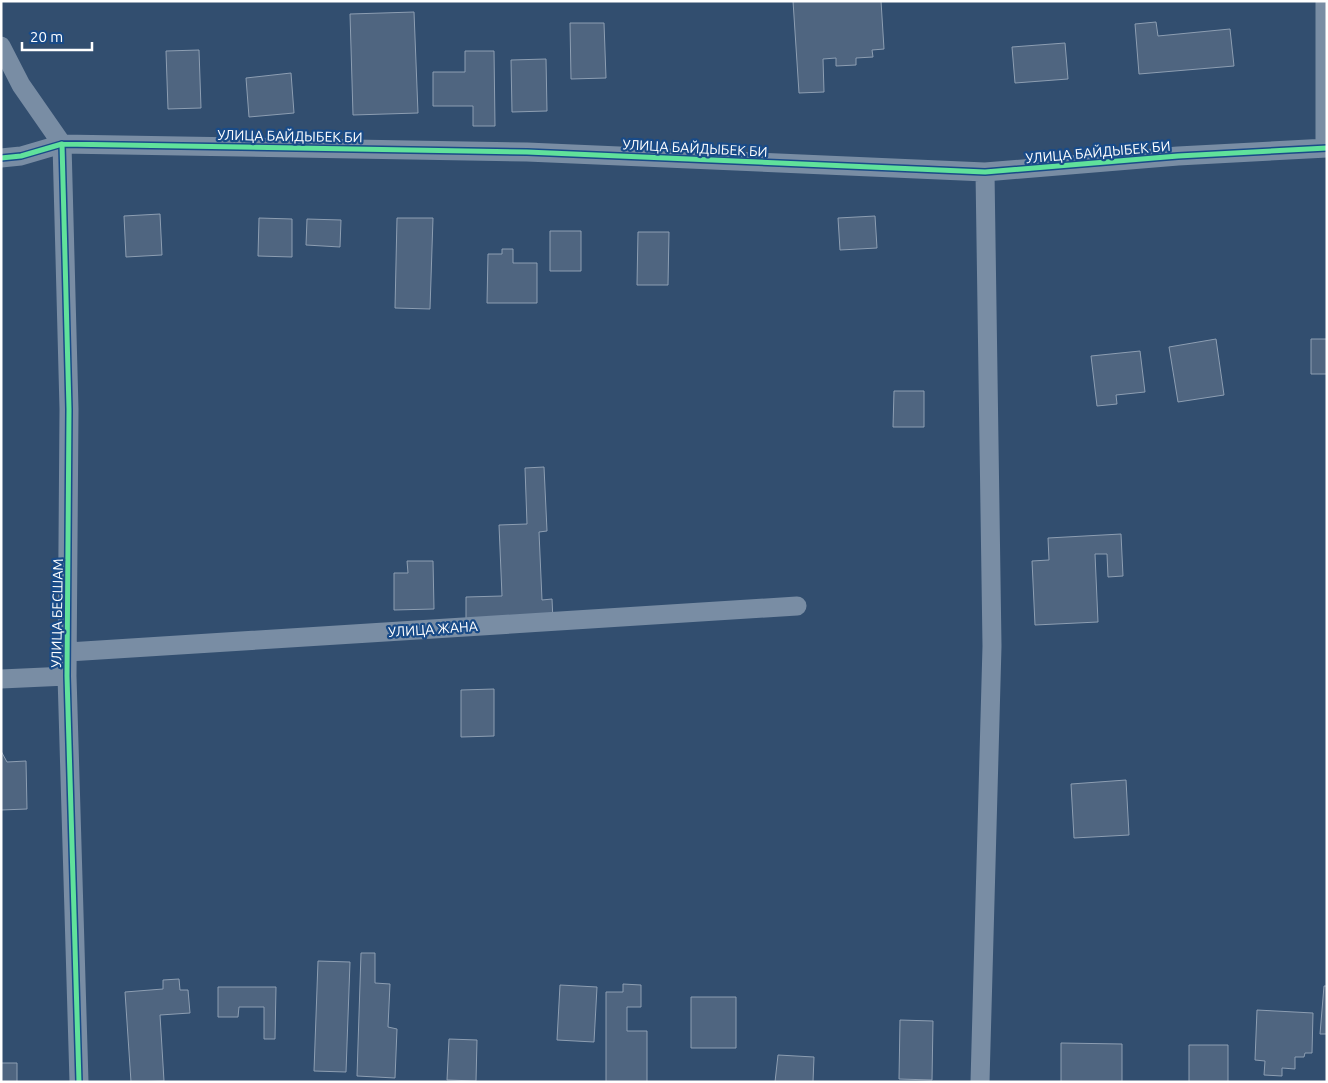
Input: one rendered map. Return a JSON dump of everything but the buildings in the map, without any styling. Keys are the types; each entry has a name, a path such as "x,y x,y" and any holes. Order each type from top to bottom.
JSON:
{"street":[{"path":"1325,1 1326,148"},
{"path":"1,46 21,85 62,144"},
{"name":"УЛИЦА БАЙДЫБЕК БИ","path":"1,158 21,156 62,144 527,152 985,172 1178,156 1326,148"},
{"name":"УЛИЦА БЕСШАМ","path":"62,144 69,409 67,676 79,1082"},
{"path":"980,1082 992,646 985,172"},
{"name":"УЛИЦА ЖАНА","path":"68,652 797,606"},
{"path":"1,679 67,676"}],"cycle path":[{"path":"62,144 69,409 67,676 79,1082"},
{"path":"1,158 21,156 62,144 527,152 985,172 1178,156 1327,148"}]}
